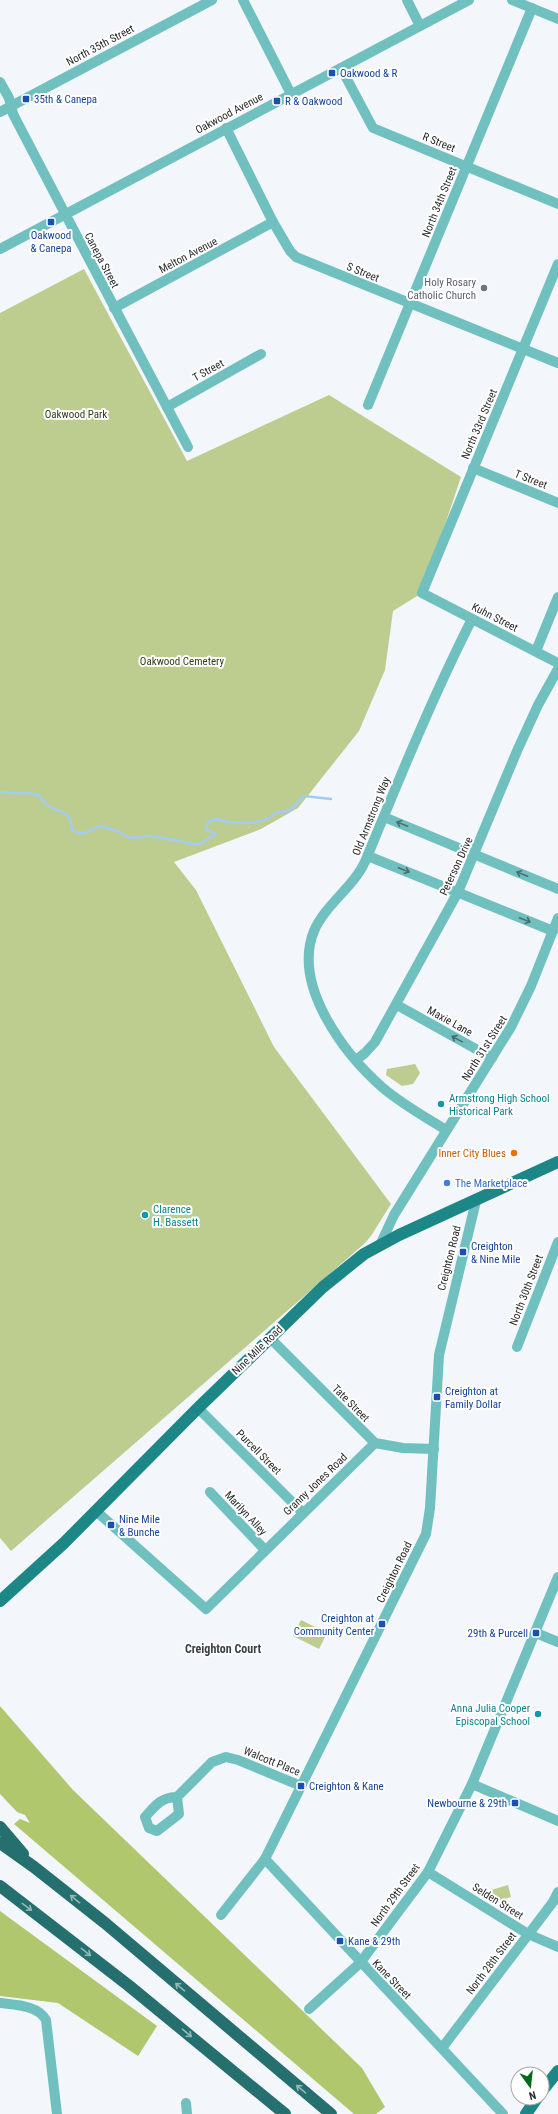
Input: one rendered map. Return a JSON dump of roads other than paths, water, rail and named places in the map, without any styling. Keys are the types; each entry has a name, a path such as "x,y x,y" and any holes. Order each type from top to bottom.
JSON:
{"highway":[{"path":"0,1827 34,1867"},
{"path":"0,1843 34,1867 105,1923 331,2114"},
{"path":"0,1886 128,1985 285,2114"}],"main road":[{"name":"Nine Mile Road","path":"0,1601 64,1543 198,1408 333,1278 380,1245 558,1162"},
{"path":"550,2081 558,2071"}],"street":[{"name":"North 35th Street","path":"0,112 212,0"},
{"path":"243,0 291,94"},
{"path":"407,0 420,26"},
{"name":"Oakwood Avenue","path":"0,249 469,0"},
{"path":"512,0 558,19"},
{"name":"North 34th Street","path":"368,405 532,8"},
{"name":"R Street","path":"341,68 373,128 558,204"},
{"name":"Canepa Street","path":"0,82 9,98 13,114 188,447"},
{"name":"S Street","path":"226,128 274,222 290,251 296,257 558,363"},
{"name":"Melton Avenue","path":"114,308 274,222"},
{"name":"North 33rd Street","path":"422,593 558,264"},
{"name":"T Street","path":"167,407 261,354"},
{"name":"T Street","path":"474,468 558,503"},
{"name":"Kuhn Street","path":"422,593 558,663"},
{"path":"536,651 558,597"},
{"name":"Old Armstrong Way","path":"446,1130 392,1095 364,1070 326,1017 312,986 308,962 311,942 316,926 362,869 436,692 472,619"},
{"name":"Peterson Drive","path":"356,1060 372,1046 397,1005 458,892 475,855 517,751 538,706 558,669"},
{"path":"384,817 558,889"},
{"path":"368,856 553,931"},
{"name":"North 31st Street","path":"380,1245 394,1215 522,1007 558,918"},
{"name":"Maxie Lane","path":"397,1005 492,1058"},
{"name":"Creighton Road","path":"221,1915 265,1859 426,1534 430,1508 439,1355 476,1201"},
{"name":"North 30th Street","path":"517,1347 558,1242"},
{"name":"Tate Street","path":"270,1338 375,1443"},
{"name":"Purcell Street","path":"198,1408 303,1513"},
{"path":"375,1443 403,1448 434,1449"},
{"name":"Granny Jones Road","path":"96,1510 206,1609 375,1443"},
{"name":"Marilyn Alley","path":"210,1492 268,1547"},
{"name":"North 29th Street","path":"310,2009 360,1963 428,1872 472,1784 558,1577"},
{"path":"536,1633 558,1642"},
{"name":"Walcott Place","path":"177,1797 212,1762 226,1757 238,1760 301,1786"},
{"path":"472,1784 558,1821"},
{"name":"Kane Street","path":"265,1859 360,1963 503,2114"},
{"name":"Selden Street","path":"428,1872 528,1934 558,1947"},
{"name":"North 28th Street","path":"442,2048 553,1902 558,1892"},
{"path":"0,2003 31,2008 41,2013 45,2017 48,2025 57,2114"},
{"path":"186,2103 187,2114"}],"waterway":[{"path":"0,792 39,795 47,805 67,815 71,823 72,830 79,833 89,831 99,826 117,831 130,838 150,836 191,844 200,844 216,834 206,829 208,822 216,819 228,822 250,823 265,820 278,812 289,811 304,796 331,799"}],"place":[{"name":"Oakwood & R","path":"332,73"},
{"name":"35th & Canepa","path":"26,99"},
{"name":"R & Oakwood","path":"277,101"},
{"name":"Oakwood & Canepa","path":"51,222"},
{"name":"Holy Rosary Catholic Church","path":"484,288"},
{"name":"Armstrong High School Historical Park","path":"441,1104"},
{"name":"Inner City Blues","path":"514,1153"},
{"name":"The Marketplace","path":"447,1183"},
{"name":"Clarence H. Bassett","path":"145,1215"},
{"name":"Creighton & Nine Mile","path":"463,1252"},
{"name":"Creighton at Family Dollar","path":"437,1397"},
{"name":"Nine Mile & Bunche","path":"111,1525"},
{"name":"Creighton at Community Center","path":"382,1624"},
{"name":"29th & Purcell","path":"536,1633"},
{"name":"Anna Julia Cooper Episcopal School","path":"538,1714"},
{"name":"Creighton & Kane","path":"301,1786"},
{"name":"Newbourne & 29th","path":"515,1803"},
{"name":"Kane & 29th","path":"340,1941"}],"district":[{"name":"Creighton Court","path":"223,1649"}],"park label":[{"name":"Oakwood Park","path":"76,414"},
{"name":"Oakwood Cemetery","path":"182,661"}]}
